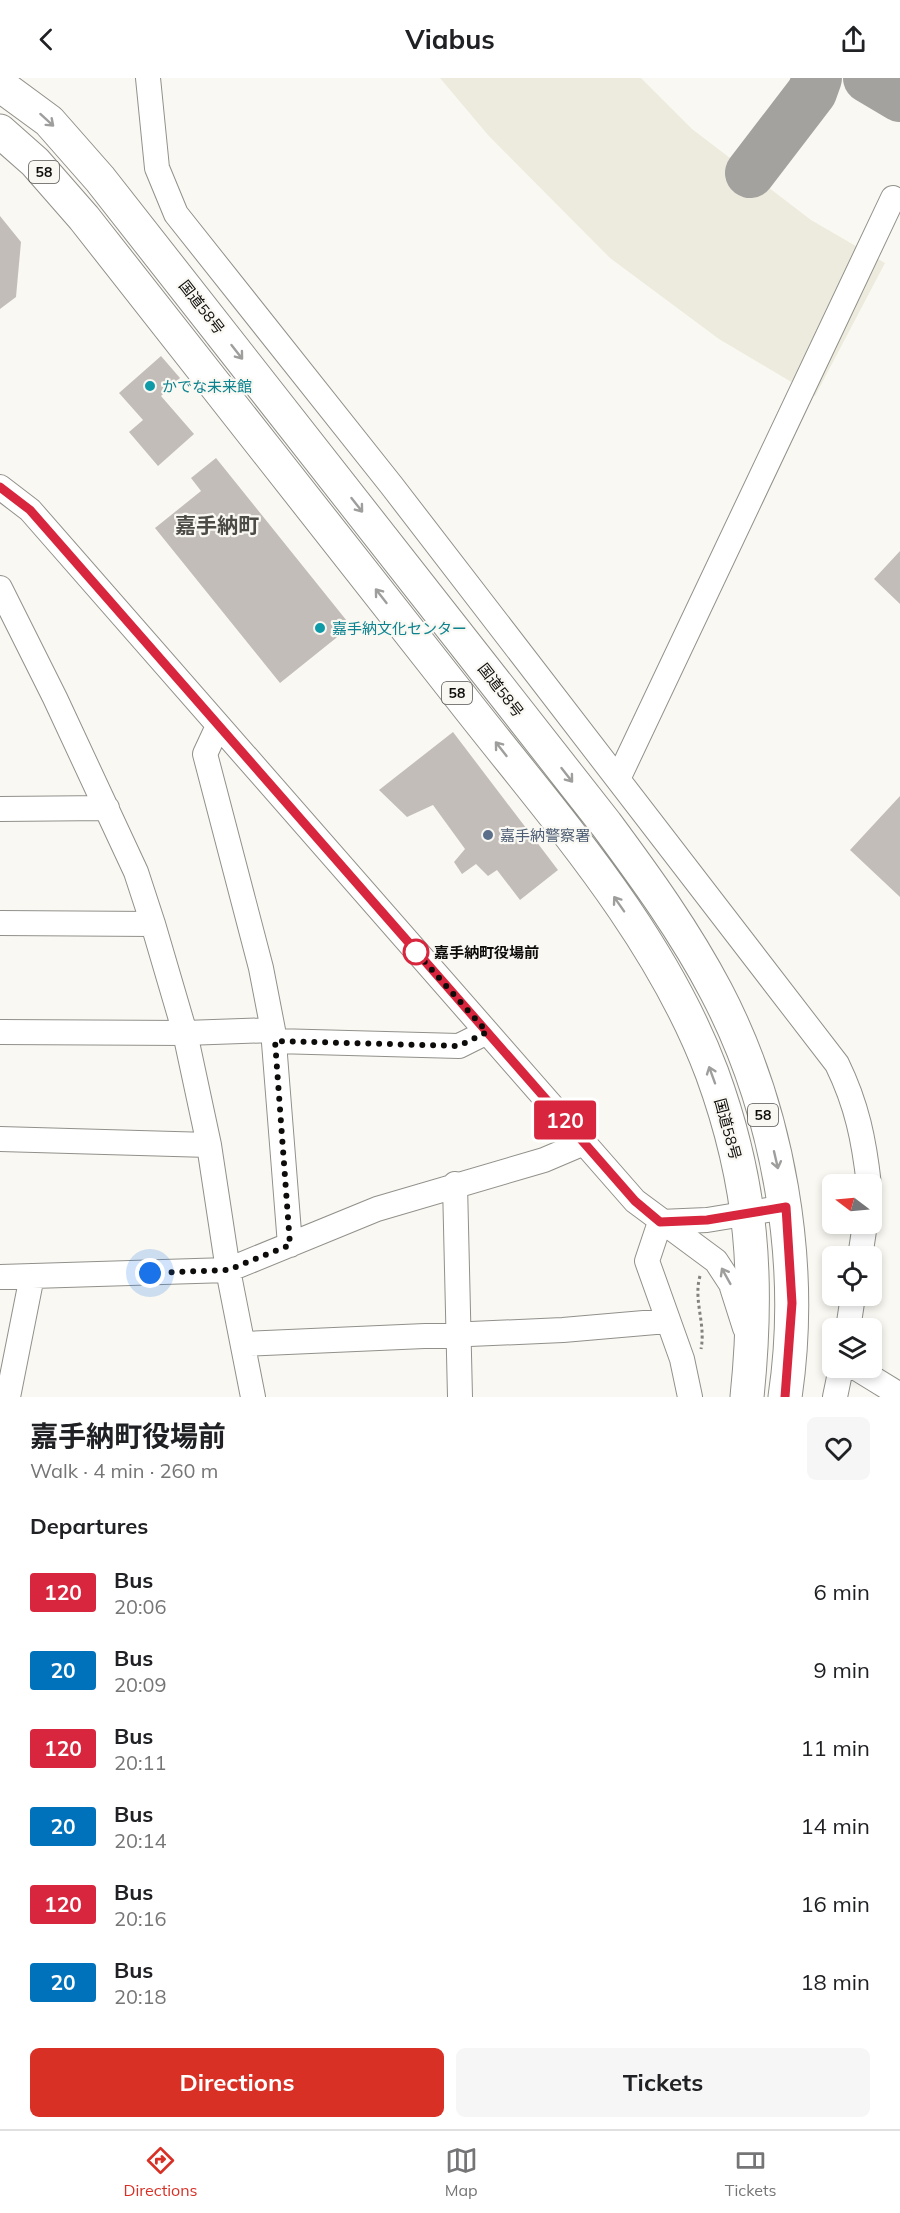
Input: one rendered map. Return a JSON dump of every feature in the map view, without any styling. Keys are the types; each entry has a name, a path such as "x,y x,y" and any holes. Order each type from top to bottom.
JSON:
{"highway":[{"name":"国道58号","path":"0,85 49,121 100,179 215,322 657,894 716,991 748,1065 772,1144 786,1207 792,1303 785,1397"},
{"name":"国道58号","path":"0,131 35,162 84,218 561,825 651,949 682,1006 712,1075 734,1151 748,1213 754,1270 747,1397"}],"street":[{"path":"148,78 157,168 176,214 385,477 837,1064 853,1097 863,1137 867,1174"},
{"path":"618,779 893,198"},
{"path":"0,487 30,510 635,1201 660,1222 692,1242 720,1266 740,1305 751,1351"},
{"path":"0,588 107,808 136,872 153,924 185,1033 209,1145 228,1270 253,1397"},
{"path":"218,726 205,754 261,969 274,1036 290,1245"},
{"path":"0,809 107,808"},
{"path":"0,923 153,924"},
{"path":"0,1032 185,1033 459,1046 487,1032"},
{"path":"0,1139 209,1145"},
{"path":"0,1277 228,1270 377,1209 544,1160 584,1143"},
{"path":"455,1185 460,1397"},
{"path":"660,1222 707,1220 786,1207"},
{"path":"660,1222 647,1261 682,1359 690,1397"},
{"path":"8,1397 32,1276"},
{"path":"244,1344 563,1330 667,1321"},
{"path":"835,1397 839,1378"},
{"path":"872,1378 900,1395"}],"path":[{"path":"700,1354 703,1339 696,1288 702,1271"}],"shaded area":[{"path":"440,78 641,78 692,129 811,220 885,263 815,396 719,339 610,258 488,135"}],"building":[{"path":"0,216 21,242 16,297 0,309"},
{"path":"161,356 180,378 161,396 194,434 158,466 129,432 143,420 119,393"},
{"path":"216,458 351,626 280,683 155,528 201,491 191,478"},
{"path":"900,551 900,604 874,579"},
{"path":"453,732 558,870 520,900 497,870 488,876 476,864 462,874 454,862 465,849 433,805 407,817 379,790"},
{"path":"900,796 900,897 850,850"}],"taxiway":[{"path":"750,173 812,92 817,78"},
{"path":"868,78 900,97"}],"bus line":[{"name":"120","path":"0,487 30,510 635,1201 660,1222 707,1220 786,1207 792,1303 785,1397"}],"place":[{"name":"かでな未来館","path":"150,386"},
{"name":"嘉手納文化センター","path":"320,628"},
{"name":"嘉手納警察署","path":"488,835"},
{"name":"嘉手納町役場前","path":"416,952"}],"district":[{"name":"嘉手納町","path":"217,525"}],"route":[{"path":"150,1273 228,1270 290,1245 275,1041 459,1046 487,1032 409,944 416,952"}]}
